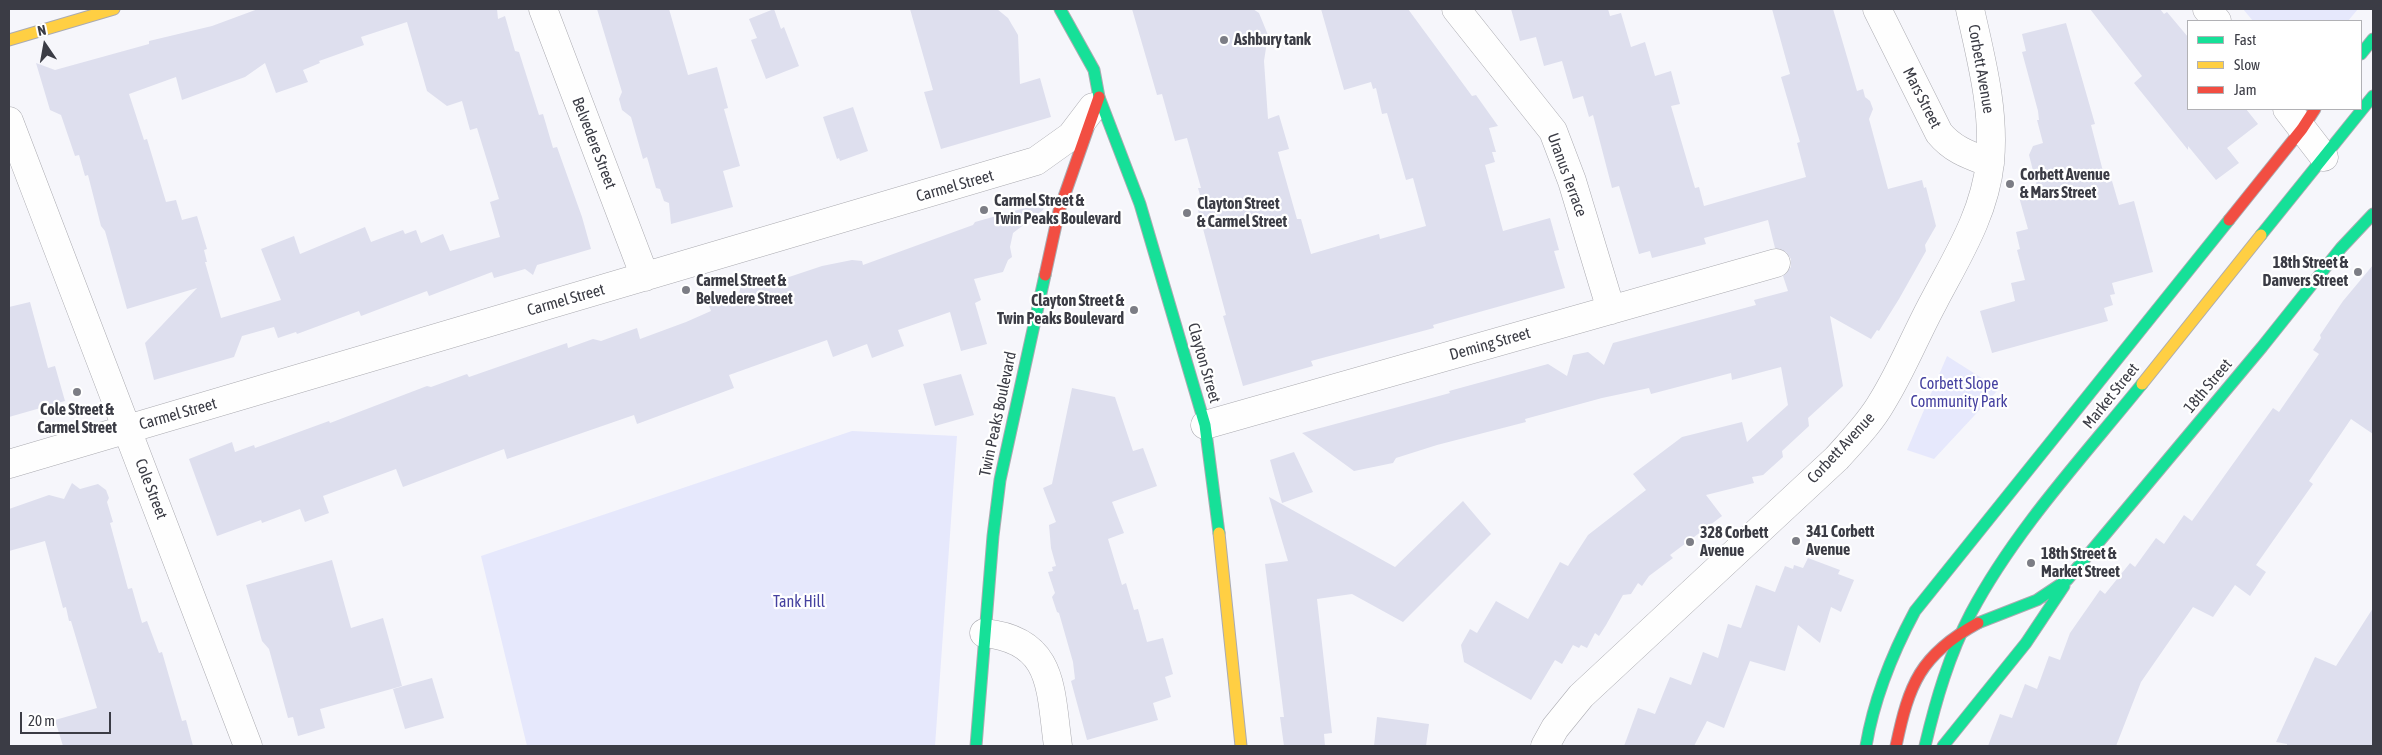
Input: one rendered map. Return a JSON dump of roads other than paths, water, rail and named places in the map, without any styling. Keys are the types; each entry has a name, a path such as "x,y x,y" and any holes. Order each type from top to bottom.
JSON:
{"main road":[{"path":"9,40 114,9"},
{"name":"Clayton Street","path":"1060,9 1094,70 1100,98 1140,204 1205,425 1216,508 1241,746"},
{"path":"2362,53 2373,39"},
{"name":"Market Street","path":"2362,110 2373,96"},
{"name":"Twin Peaks Boulevard","path":"976,746 992,536 1006,449 1059,211 1100,98"},
{"name":"Market Street","path":"1925,746 1940,686 1961,632 1994,571 2016,541 2362,110"},
{"name":"Market Street","path":"1866,746 1873,708 1883,676 1897,644 1915,611 2301,116"},
{"name":"18th Street","path":"2067,580 2370,223"},
{"path":"1896,746 1909,694 1919,671 1942,644 1961,632 2003,612 2032,602 2067,580"},
{"path":"1944,746 2026,643 2067,580"}],"street":[{"name":"Belvedere Street","path":"543,9 645,277"},
{"name":"Uranus Terrace","path":"1456,9 1553,131 1572,181 1611,310"},
{"name":"Mars Street","path":"1877,9 1939,133 1960,152 1990,163"},
{"name":"Corbett Avenue","path":"1545,746 1555,728 1580,696 1837,458 1864,428 1882,402 1966,242 1978,213 1990,163 1991,132 1987,85 1970,9"},
{"path":"2207,9 2216,20"},
{"name":"Carmel Street","path":"9,464 1036,162 1070,136 1100,98"},
{"path":"2301,116 2324,157"},
{"name":"Cole Street","path":"9,121 248,746"},
{"name":"Deming Street","path":"1205,425 1776,262"},
{"path":"984,633 1013,639 1026,646 1042,663 1049,686 1058,746"}],"place":[{"name":"Ashbury tank","path":"1224,40"},
{"name":"Corbett Avenue & Mars Street","path":"2010,184"},
{"name":"Carmel Street & Twin Peaks Boulevard","path":"984,210"},
{"name":"Clayton Street & Carmel Street","path":"1187,213"},
{"name":"18th Street & Danvers Street","path":"2358,272"},
{"name":"Carmel Street & Belvedere Street","path":"686,290"},
{"name":"Clayton Street & Twin Peaks Boulevard","path":"1134,310"},
{"name":"Cole Street & Carmel Street","path":"77,392"},
{"name":"341 Corbett Avenue","path":"1796,541"},
{"name":"328 Corbett Avenue","path":"1690,542"},
{"name":"18th Street & Market Street","path":"2031,563"}],"park label":[{"name":"Corbett Slope Community Park","path":"1959,393"},
{"name":"Tank Hill","path":"799,602"}]}
